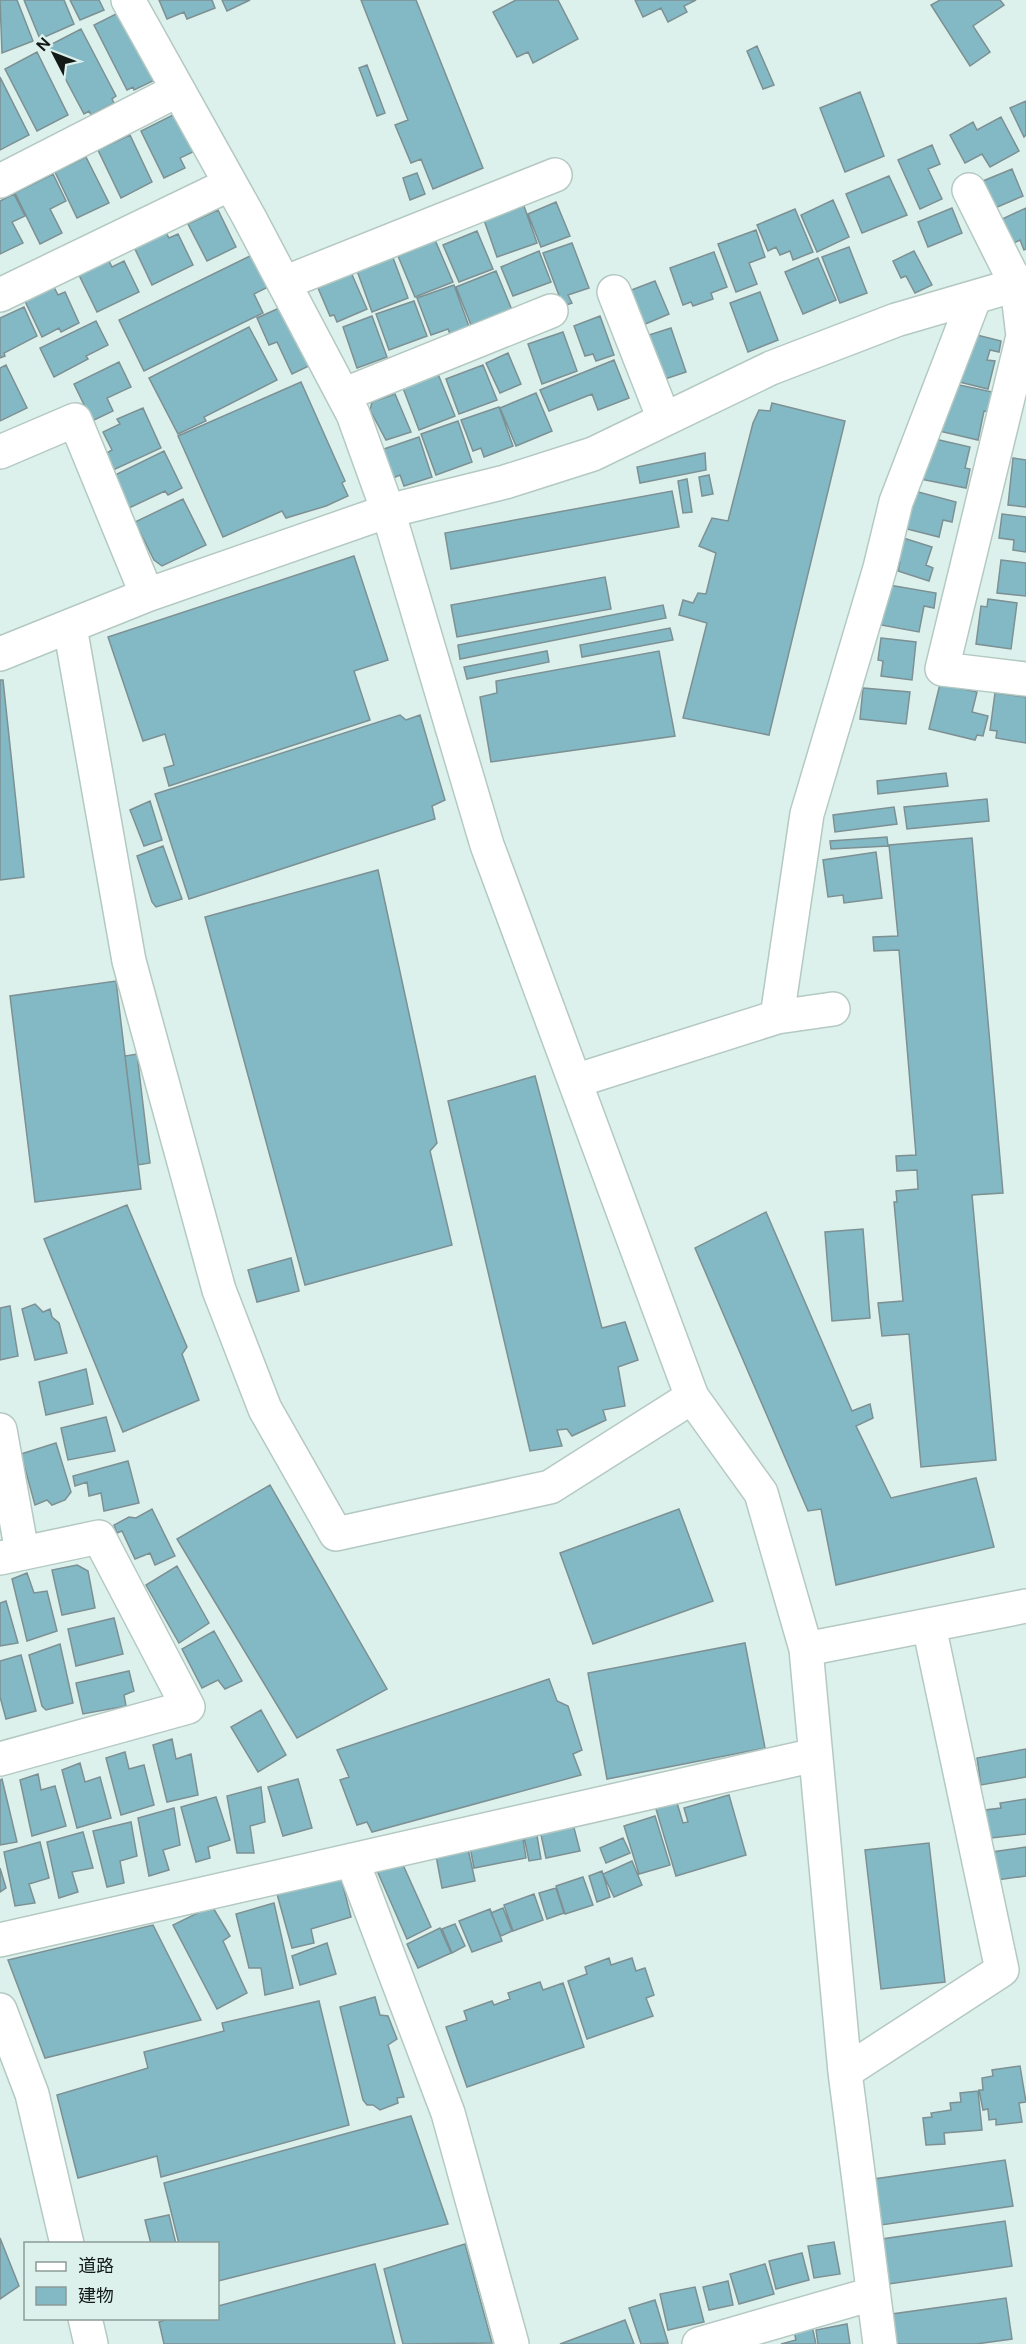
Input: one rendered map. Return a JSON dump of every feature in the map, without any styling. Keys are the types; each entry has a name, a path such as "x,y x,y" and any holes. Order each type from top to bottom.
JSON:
{"street":[{"path":"128,0 284,283 353,414 388,511 487,845 692,1397 761,1493 806,1649 845,2072 879,2344"},
{"path":"0,181 178,90"},
{"path":"284,283 555,175"},
{"path":"0,295 230,184"},
{"path":"969,190 1021,284 1023,336 942,669 1026,679"},
{"path":"0,654 147,595 388,511 505,482 593,454 781,364 896,320 1021,284"},
{"path":"614,292 664,419"},
{"path":"777,1017 807,814 880,568 896,502 974,299"},
{"path":"343,395 551,311"},
{"path":"0,452 75,420 147,595"},
{"path":"70,627 129,961 219,1290 265,1409 336,1534 550,1487 692,1397"},
{"path":"575,1081 777,1017 833,1008"},
{"path":"0,1430 11,1555 99,1537 188,1707 0,1759"},
{"path":"806,1649 1026,1606"},
{"path":"845,2072 1002,1970 929,1626"},
{"path":"0,1940 815,1755"},
{"path":"352,1860 448,2113 512,2344"},
{"path":"0,2010 32,2094 67,2242"},
{"path":"699,2344 872,2294"},
{"path":"85,2320 91,2344"}],"building":[{"path":"0,0 17,0 33,41 2,53"},
{"path":"24,0 64,0 74,24 40,39"},
{"path":"70,0 99,0 104,10 80,20"},
{"path":"159,0 212,0 215,8 187,19 184,12 167,19"},
{"path":"222,0 250,0 227,11"},
{"path":"361,0 416,0 483,168 433,189 421,159 411,163 395,125 408,120"},
{"path":"516,0 558,0 578,39 533,63 528,52 517,57 493,12"},
{"path":"635,0 696,0 684,6 687,12 668,22 661,8 643,17"},
{"path":"940,0 1000,0 1004,5 973,26 990,52 970,66 931,5"},
{"path":"128,8 157,79 134,90 133,87 127,90 94,25"},
{"path":"81,29 116,96 112,99 114,103 91,115 89,111 84,114 48,46"},
{"path":"757,46 774,85 763,89 747,51"},
{"path":"37,52 68,115 37,131 5,69"},
{"path":"367,65 385,113 377,116 359,68"},
{"path":"0,77 29,135 0,150"},
{"path":"860,92 884,156 845,172 820,108"},
{"path":"1026,101 1026,135 1024,137 1010,108"},
{"path":"173,115 181,130 186,128 197,150 180,158 185,168 164,178 141,131"},
{"path":"1001,117 1019,151 990,167 982,154 965,163 950,135 973,122 977,130"},
{"path":"130,135 152,182 121,198 98,150"},
{"path":"932,145 940,164 928,169 942,199 920,209 898,160"},
{"path":"86,157 109,203 77,218 55,172"},
{"path":"1012,169 1023,196 995,208 983,181"},
{"path":"417,173 425,194 410,200 403,178"},
{"path":"53,174 66,201 50,209 62,233 40,244 15,193"},
{"path":"889,176 907,215 862,233 846,194"},
{"path":"14,194 25,216 12,222 23,243 0,254 0,201"},
{"path":"833,200 849,237 817,252 801,215"},
{"path":"556,202 570,236 541,247 528,214"},
{"path":"524,206 537,243 497,257 484,220"},
{"path":"952,208 962,233 928,247 918,222"},
{"path":"1026,208 1026,249 1024,250 1020,240 1012,244 1000,220"},
{"path":"795,209 813,252 793,260 790,251 780,255 776,247 768,251 757,225"},
{"path":"218,210 236,247 207,261 188,224"},
{"path":"756,230 765,257 749,263 757,284 736,292 718,244"},
{"path":"165,231 169,238 178,234 193,265 152,285 134,247"},
{"path":"477,231 493,269 459,282 443,245"},
{"path":"435,240 453,282 415,297 398,256"},
{"path":"572,243 589,288 568,295 572,303 563,306 543,253"},
{"path":"849,247 867,293 840,303 822,257"},
{"path":"539,251 551,282 513,296 501,267"},
{"path":"914,251 932,285 915,293 906,276 901,278 893,261"},
{"path":"714,252 727,287 711,293 713,299 693,306 691,302 683,305 670,268"},
{"path":"252,255 268,287 254,294 263,313 144,371 119,320"},
{"path":"392,255 408,298 372,312 356,268"},
{"path":"818,258 836,300 803,314 785,272"},
{"path":"109,261 112,267 124,261 139,292 97,312 79,275"},
{"path":"350,270 367,309 337,322 334,315 330,316 318,288 323,286 321,282"},
{"path":"496,271 514,315 491,324 489,318 471,325 456,287"},
{"path":"655,281 669,314 643,325 629,291"},
{"path":"53,285 58,295 65,292 79,323 61,332 59,328 42,337 24,299"},
{"path":"454,285 471,332 452,339 448,329 431,335 417,298"},
{"path":"760,292 778,340 748,352 730,303"},
{"path":"414,301 427,336 389,350 376,314"},
{"path":"286,305 313,364 292,374 277,342 269,345 257,318"},
{"path":"24,307 37,336 4,353 5,356 0,358 0,318"},
{"path":"372,316 387,357 357,368 343,327"},
{"path":"600,316 614,355 596,361 593,354 585,356 574,326"},
{"path":"96,321 108,345 86,356 88,359 54,377 40,348"},
{"path":"249,327 277,380 204,417 206,421 178,434 149,378"},
{"path":"671,328 686,372 659,381 643,337"},
{"path":"563,332 577,371 542,384 528,344"},
{"path":"965,332 1001,341 999,352 990,350 987,360 995,361 988,389 951,380"},
{"path":"508,353 521,384 500,393 486,363"},
{"path":"614,360 629,398 598,410 592,394 549,411 540,390"},
{"path":"119,362 131,387 107,398 113,411 92,421 74,384"},
{"path":"6,365 27,408 0,421 0,368"},
{"path":"483,365 497,400 459,414 446,379"},
{"path":"438,374 455,416 419,430 403,388"},
{"path":"301,382 345,481 342,483 348,496 326,506 286,518 282,511 223,537 178,436"},
{"path":"950,383 997,393 992,412 984,411 978,440 939,431"},
{"path":"536,393 552,431 516,446 500,408"},
{"path":"395,394 411,432 386,440 370,410 372,402"},
{"path":"772,403 845,421 769,735 683,718 707,623 679,615 683,600 693,603 698,593 706,594 716,553 699,546 712,518 728,521 753,423 759,410 770,411"},
{"path":"499,407 513,446 484,457 481,448 473,451 461,420"},
{"path":"143,408 161,448 113,470 105,454 112,450 103,432 120,424 117,419"},
{"path":"458,421 472,462 436,475 421,434"},
{"path":"419,437 432,477 404,486 400,475 391,479 381,450"},
{"path":"935,439 970,447 965,468 970,469 966,488 920,479"},
{"path":"164,451 182,488 168,495 165,491 129,508 113,476"},
{"path":"705,453 706,470 640,483 637,467"},
{"path":"1013,458 1026,460 1026,507 1008,505"},
{"path":"709,475 713,494 702,496 699,477"},
{"path":"687,479 692,512 683,513 678,481"},
{"path":"907,489 956,502 952,522 943,520 939,537 907,529 909,520 900,518"},
{"path":"672,491 679,527 451,569 445,533"},
{"path":"183,499 206,545 162,566 154,560 135,522"},
{"path":"1002,514 1026,517 1026,552 1013,550 1014,540 999,538"},
{"path":"897,536 932,547 926,565 933,568 929,581 898,571 900,562 890,559"},
{"path":"354,556 388,660 354,671 370,720 169,786 164,768 174,765 165,734 143,741 108,637"},
{"path":"1001,560 1026,563 1026,596 997,593"},
{"path":"605,577 611,609 457,637 451,605"},
{"path":"889,585 936,593 934,608 924,606 919,632 881,625"},
{"path":"988,599 1017,603 1011,649 976,644 981,606 987,607"},
{"path":"663,605 666,618 460,659 458,645"},
{"path":"670,628 673,640 582,657 580,645"},
{"path":"881,638 916,642 912,680 881,676 883,661 878,660"},
{"path":"547,651 549,662 467,679 464,667"},
{"path":"659,651 675,736 491,762 480,697 497,693 496,681"},
{"path":"0,680 3,680 24,877 0,880"},
{"path":"940,684 977,692 972,712 988,716 983,736 977,735 975,740 929,729"},
{"path":"863,688 910,692 906,724 860,719"},
{"path":"995,693 1026,697 1026,743 996,738 997,731 990,730"},
{"path":"400,715 406,720 420,715 445,800 432,806 435,819 189,899 155,794"},
{"path":"946,773 948,786 878,794 877,781"},
{"path":"987,799 989,821 907,829 904,807"},
{"path":"150,801 162,840 144,846 130,810"},
{"path":"894,807 897,824 835,832 833,815"},
{"path":"887,837 888,846 831,849 830,841"},
{"path":"972,838 1003,1193 972,1195 996,1460 921,1467 909,1334 882,1336 878,1303 903,1301 894,1202 897,1202 896,1191 918,1189 917,1170 897,1171 896,1156 916,1155 899,950 874,951 873,937 898,936 889,845"},
{"path":"163,846 182,899 156,907 152,902 137,856"},
{"path":"876,852 882,898 844,903 843,895 828,897 823,860"},
{"path":"378,870 437,1143 430,1151 452,1245 305,1285 205,917"},
{"path":"116,981 141,1189 35,1202 10,996"},
{"path":"137,1054 150,1163 138,1165 125,1056"},
{"path":"535,1076 602,1328 625,1322 638,1360 618,1367 625,1406 603,1410 606,1420 572,1436 567,1429 557,1430 562,1446 530,1451 448,1101"},
{"path":"127,1205 187,1347 182,1354 199,1400 123,1432 44,1239"},
{"path":"766,1212 852,1411 870,1404 873,1418 856,1426 891,1498 976,1478 994,1547 836,1585 821,1509 808,1511 695,1248"},
{"path":"863,1229 870,1318 832,1321 825,1232"},
{"path":"291,1258 299,1291 257,1302 248,1270"},
{"path":"35,1304 43,1312 50,1309 52,1317 59,1323 67,1353 35,1360 22,1309"},
{"path":"10,1306 18,1356 0,1360 0,1308"},
{"path":"86,1369 93,1404 46,1415 39,1382"},
{"path":"106,1417 115,1451 68,1460 61,1428"},
{"path":"56,1443 71,1492 65,1500 52,1505 47,1500 35,1505 21,1454"},
{"path":"128,1461 139,1503 104,1511 101,1493 89,1496 87,1482 75,1486 73,1476"},
{"path":"270,1485 387,1689 297,1738 177,1539"},
{"path":"152,1509 175,1556 155,1565 150,1553 135,1559 122,1531 117,1533 114,1525 129,1517 136,1518"},
{"path":"679,1509 713,1601 593,1644 560,1553"},
{"path":"77,1565 88,1571 95,1608 62,1615 52,1570"},
{"path":"177,1566 209,1623 179,1643 146,1585"},
{"path":"27,1573 34,1593 47,1591 57,1631 27,1641 12,1579"},
{"path":"6,1601 18,1643 0,1646 0,1603"},
{"path":"114,1618 123,1654 76,1666 68,1629"},
{"path":"214,1631 242,1681 225,1689 218,1680 202,1688 182,1649"},
{"path":"745,1643 765,1748 607,1779 588,1673"},
{"path":"60,1644 73,1703 46,1710 42,1706 29,1655"},
{"path":"21,1655 36,1711 6,1719 0,1697 0,1661"},
{"path":"129,1671 134,1691 124,1695 126,1706 83,1714 76,1683"},
{"path":"549,1679 557,1701 568,1706 582,1750 573,1754 581,1775 372,1832 367,1822 357,1825 340,1780 349,1777 337,1750"},
{"path":"261,1710 286,1755 258,1772 231,1727"},
{"path":"172,1739 176,1759 191,1754 198,1795 167,1802 153,1745"},
{"path":"1026,1749 1026,1777 981,1785 977,1758"},
{"path":"125,1752 129,1769 144,1765 154,1805 121,1815 106,1758"},
{"path":"80,1763 85,1782 100,1777 111,1818 77,1828 62,1770"},
{"path":"38,1774 41,1790 55,1786 66,1826 32,1836 20,1780"},
{"path":"2,1779 17,1842 0,1845 0,1780"},
{"path":"298,1779 312,1828 283,1836 268,1787"},
{"path":"261,1787 265,1822 250,1826 254,1853 237,1853 227,1796"},
{"path":"729,1795 746,1855 676,1876 656,1809 677,1803 683,1823 688,1822 684,1808"},
{"path":"216,1797 230,1840 208,1847 210,1858 196,1862 181,1807"},
{"path":"1026,1799 1026,1834 991,1838 985,1810 1001,1808 1000,1803"},
{"path":"174,1808 180,1845 163,1850 169,1870 149,1876 138,1818"},
{"path":"655,1816 670,1865 639,1874 624,1826"},
{"path":"131,1822 137,1856 120,1861 124,1883 107,1887 93,1831"},
{"path":"573,1824 580,1851 546,1858 540,1830"},
{"path":"536,1830 541,1859 529,1861 523,1832"},
{"path":"83,1832 93,1868 72,1872 78,1892 59,1898 47,1842"},
{"path":"522,1833 526,1858 474,1868 470,1847"},
{"path":"623,1838 630,1853 606,1863 600,1848"},
{"path":"40,1842 49,1878 29,1884 35,1903 15,1906 4,1852"},
{"path":"929,1843 945,1982 881,1989 865,1850"},
{"path":"467,1844 475,1881 442,1888 435,1850"},
{"path":"1026,1847 1026,1876 997,1880 992,1852"},
{"path":"399,1856 431,1927 407,1939 378,1873 372,1869"},
{"path":"632,1861 642,1885 614,1897 603,1874"},
{"path":"0,1868 6,1888 0,1892"},
{"path":"602,1871 610,1897 597,1902 589,1876"},
{"path":"583,1877 593,1905 565,1914 556,1886"},
{"path":"341,1878 351,1917 311,1929 314,1943 292,1948 277,1894"},
{"path":"556,1888 564,1913 547,1919 539,1893"},
{"path":"534,1894 543,1920 513,1931 504,1905"},
{"path":"274,1903 293,1988 265,1995 261,1968 249,1968 236,1914"},
{"path":"212,1906 230,1936 223,1941 247,1993 217,2009 173,1925"},
{"path":"503,1908 512,1931 501,1936 491,1913"},
{"path":"490,1909 502,1941 472,1952 459,1921"},
{"path":"455,1924 465,1946 452,1953 442,1929"},
{"path":"153,1925 201,2020 45,2058 8,1960"},
{"path":"440,1928 451,1953 418,1968 407,1944"},
{"path":"327,1943 336,1974 300,1985 292,1956"},
{"path":"609,1958 611,1965 632,1958 636,1971 645,1968 654,1995 646,1998 653,2016 587,2039 568,1981 587,1974 585,1967"},
{"path":"540,1982 543,1990 563,1983 584,2047 467,2087 446,2027 467,2020 464,2011 492,2001 494,2005 510,1999 508,1993"},
{"path":"375,1997 380,2015 388,2016 397,2039 388,2045 404,2097 397,2098 398,2103 380,2110 373,2105 367,2105 363,2100 340,2007"},
{"path":"319,2001 349,2125 161,2177 157,2156 78,2178 57,2095 148,2068 144,2052 224,2031 222,2023"},
{"path":"1020,2066 1026,2102 1019,2103 1022,2122 996,2125 996,2119 989,2120 988,2109 983,2110 979,2090 983,2090 982,2078 993,2076 992,2070"},
{"path":"978,2091 982,2130 944,2133 945,2144 926,2145 923,2118 932,2117 931,2113 951,2110 950,2103 961,2102 960,2093"},
{"path":"411,2116 448,2224 219,2281 219,2242 179,2242 164,2183"},
{"path":"1005,2160 1013,2206 881,2225 874,2179"},
{"path":"169,2215 176,2242 150,2242 145,2220"},
{"path":"1005,2221 1012,2266 889,2284 882,2239"},
{"path":"0,2238 19,2286 0,2299"},
{"path":"834,2242 840,2274 814,2278 808,2246"},
{"path":"465,2244 492,2343 403,2344 384,2269"},
{"path":"802,2253 809,2280 776,2289 769,2261"},
{"path":"375,2264 395,2344 164,2344 159,2322 164,2320 219,2320 219,2306"},
{"path":"765,2264 774,2294 739,2304 730,2274"},
{"path":"728,2281 733,2305 709,2310 703,2287"},
{"path":"695,2287 704,2322 668,2330 660,2294"},
{"path":"1006,2298 1012,2339 976,2344 896,2344 892,2314"},
{"path":"655,2300 668,2343 641,2344 629,2308"},
{"path":"625,2320 634,2344 560,2344"},
{"path":"847,2324 850,2344 818,2344 816,2330"},
{"path":"812,2326 816,2344 781,2344 796,2340 794,2331"}]}
